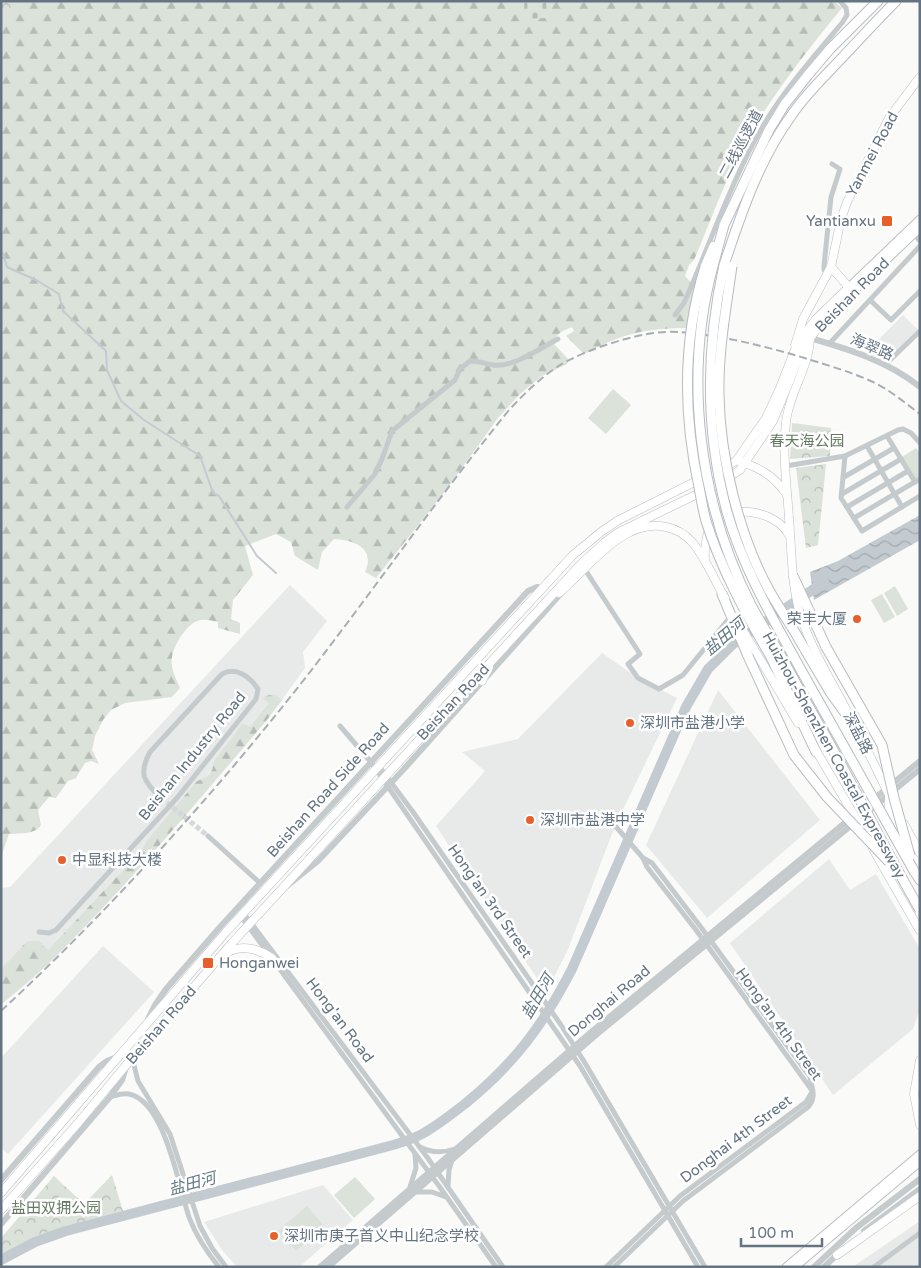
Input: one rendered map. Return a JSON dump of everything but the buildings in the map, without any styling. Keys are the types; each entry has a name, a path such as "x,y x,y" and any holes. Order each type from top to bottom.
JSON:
{"highway":[{"path":"816,752 770,657 743,610 722,564 706,520 689,435 687,400 688,360 694,311 709,266 724,225 768,130 808,75 830,49 878,1"},
{"path":"856,728 830,692 768,590 751,551 737,510 726,462 719,396 720,356 728,266 734,252 748,201 770,150 791,116 816,85 896,1"},
{"name":"Huizhou-Shenzhen Coastal Expressway","path":"709,266 702,327 698,398 705,469 717,517 731,560 751,605 831,746 920,910"},
{"name":"Huizhou-Shenzhen Coastal Expressway","path":"728,266 716,300 710,397 712,433 728,512 761,599 830,724 920,880"},
{"path":"794,578 803,610 882,745 914,871"},
{"path":"722,594 734,616 737,630 749,651 794,755 827,798 898,871"}],"main road":[{"name":"Yanmei Road","path":"794,352 798,332 829,270 841,218 847,202 889,118 920,76"},
{"name":"Beishan Road","path":"1,1210 249,924 387,780 493,658 580,565 612,536 727,479 740,470 773,421 802,351 810,338 851,289 920,220"},
{"name":"Beishan Road","path":"1,1193 241,912 584,545 609,526 736,461 766,418 794,352 816,319 920,228"},
{"path":"829,270 851,289"},
{"path":"788,406 809,350 810,338"},
{"path":"791,379 784,437 794,578"},
{"path":"706,563 705,549 710,526 727,479 736,461 769,474 788,496"},
{"path":"710,526 716,520 727,515 739,512 757,513 771,518 780,524 791,539"},
{"path":"540,608 570,584 584,568 607,548 639,529 654,526 669,528 687,537 697,548 722,594"},
{"name":"深盐路","path":"803,610 808,635 887,792 911,838 920,851"},
{"path":"734,616 749,651 816,752 920,931"},
{"path":"482,681 493,658"},
{"path":"887,792 892,824 920,880"},
{"path":"856,818 882,846 920,910"},
{"path":"220,957 234,949 242,948 258,950 272,958"},
{"path":"920,1060 914,1094 920,1125"},
{"path":"786,1267 920,1154"},
{"path":"795,1267 920,1162"},
{"path":"837,1255 920,1196"}],"street":[{"name":"二线巡逻道","path":"675,314 687,298 721,213 754,142 786,92 847,15 846,8 840,1"},
{"path":"829,270 824,270 824,266 831,197 840,170 832,164"},
{"path":"914,234 920,241"},
{"path":"829,344 920,246"},
{"path":"870,300 890,320 920,291"},
{"path":"885,365 920,331"},
{"name":"海翠路","path":"810,338 852,350 885,365 920,387"},
{"path":"347,507 375,474 392,431 455,380 460,369 470,361 494,365 513,363 558,339"},
{"path":"786,466 845,456 903,429 920,443"},
{"path":"854,518 917,481 908,471 886,436"},
{"path":"867,446 902,507"},
{"path":"844,477 894,448"},
{"path":"845,456 842,498 862,531 920,496"},
{"path":"842,494 901,459"},
{"path":"847,507 908,471"},
{"path":"584,568 640,654 628,664 638,678 659,689 683,675 734,616"},
{"path":"387,780 482,681 570,584"},
{"name":"Beishan Road Side Road","path":"241,912 260,883 528,591 536,587 542,588"},
{"name":"Beishan Industry Road","path":"39,932 49,933 56,930 177,798 256,699 258,689 241,673 235,670 228,670 222,674 150,752 143,770 144,780 160,798"},
{"path":"340,726 377,767"},
{"name":"Donghai Road","path":"320,1267 574,1051 887,792 920,761"},
{"name":"Hong'an 3rd Street","path":"377,767 558,1021 698,1267"},
{"name":"Donghai Road","path":"887,792 920,769"},
{"name":"Hong'an 3rd Street","path":"387,780 554,1027 574,1051 671,1208 705,1267"},
{"name":"Hong'an 4th Street","path":"605,814 643,858 652,863 813,1092"},
{"path":"208,836 260,883"},
{"name":"Hong'an Road","path":"241,912 272,958 411,1148 449,1189 503,1267"},
{"name":"Hong'an Road","path":"249,924 417,1144 448,1199 496,1267"},
{"path":"137,1052 134,1065 138,1081 170,1134 203,1234 226,1267"},
{"path":"1,1180 99,1067 117,1057"},
{"path":"1,1224 110,1097 122,1080 127,1064"},
{"name":"Donghai 4th Street","path":"614,1267 671,1208 808,1107 814,1099 813,1092"},
{"path":"110,1097 119,1094 136,1096 148,1108 162,1129 182,1188 189,1216 200,1242 218,1267"},
{"path":"417,1144 435,1152 455,1152 448,1172 449,1189"},
{"path":"411,1148 416,1157 416,1168 411,1190 441,1194 448,1199"},
{"path":"814,1267 856,1228 920,1179"},
{"path":"824,1267 868,1229 920,1189"},
{"name":"Donghai Road","path":"328,1267 411,1190"},
{"name":"Donghai 4th Street","path":"606,1267 666,1213"},
{"path":"874,1267 920,1233"}],"shaded area":[{"path":"903,315 918,330 893,355 878,340"},
{"path":"290,585 327,621 303,652 305,668 282,700 275,694 250,728 244,723 205,779 197,781 147,840 141,851 48,950 27,941 1,969 1,888 10,887"},
{"name":"深圳市盐港中学","path":"602,653 638,678 677,698 615,826 567,952 546,992 436,826 485,771 462,752 518,739"},
{"path":"718,690 820,820 707,918 646,845"},
{"path":"829,859 850,890 876,874 920,949 920,1009 913,1029 833,1095 730,943"},
{"path":"103,946 154,992 8,1154 1,1148 1,1058"},
{"name":"深圳市庚子首义中山纪念学校","path":"323,1185 353,1220 299,1267 237,1267 222,1250 204,1222"},
{"path":"920,1221 920,1267 853,1267 854,1266"}],"green space":[{"path":"1,1 23,1 2,18"},
{"path":"23,1 834,1 842,8 782,85 750,134 734,165 694,260 689,265 685,276 696,288 689,328 661,329 634,333 584,354 566,336 574,331 572,327 560,333 556,337 554,344 569,360 567,364 542,376 520,394 498,418 443,494 376,578 365,572 368,557 365,551 349,541 334,539 322,552 318,570 295,556 291,542 276,534 245,546 253,575 233,600 231,619 240,623 240,634 218,628 218,622 209,620 198,621 190,625 178,641 172,660 175,677 180,688 172,697 125,703 111,710 103,720 95,736 92,750 99,764 91,761 85,763 76,778 68,781 56,798 49,797 38,810 41,825 38,828 26,833 9,834 1,857 1,18"},
{"path":"524,1 546,1 547,18 525,19"},
{"path":"613,389 631,405 606,434 588,418"},
{"name":"春天海公园","path":"792,423 831,428 830,456 790,459"},
{"path":"916,448 920,453 920,477 915,480 902,457"},
{"path":"826,464 818,545 806,548 796,468"},
{"path":"895,586 908,609 897,616 884,593"},
{"path":"882,594 895,617 884,623 871,600"},
{"path":"275,694 282,700 267,720 160,845 76,936 47,965 1,1005 1,969 27,941 39,941 48,950 141,851 147,840 197,781 209,774 214,761 243,723 250,727 269,703 263,699 266,696"},
{"name":"盐田双拥公园","path":"112,1175 123,1211 45,1235 1,1257 1,1238 54,1176 84,1204"},
{"path":"355,1177 375,1199 354,1218 334,1195"},
{"path":"307,1206 324,1226 296,1251 278,1231"}],"water":[{"path":"920,515 920,540 814,600 810,572 838,561"}],"waterway":[{"path":"1,253 3,253 7,267 38,281 59,294 63,311 106,351 107,370 121,401 144,420 200,456 213,493 219,496 257,556 276,573"},
{"name":"盐田河","path":"1,1260 35,1242 66,1231 404,1142 419,1136 466,1103 513,1058 539,1025 561,989 572,969 686,707 708,669 733,644 824,582"}],"tunnel":[{"path":"161,798 208,836"}],"railway":[{"path":"1,1011 123,890 201,804 275,717 509,410 532,387 557,367 599,347 633,337 665,332 694,333 769,348 845,371 879,385 920,414"}],"place":[{"name":"Yantianxu","path":"887,221"},
{"name":"荣丰大厦","path":"857,619"},
{"name":"深圳市盐港小学","path":"630,723"},
{"name":"深圳市盐港中学","path":"530,820"},
{"name":"中显科技大楼","path":"62,860"},
{"name":"Honganwei","path":"208,963"},
{"name":"深圳市庚子首义中山纪念学校","path":"274,1236"}]}
